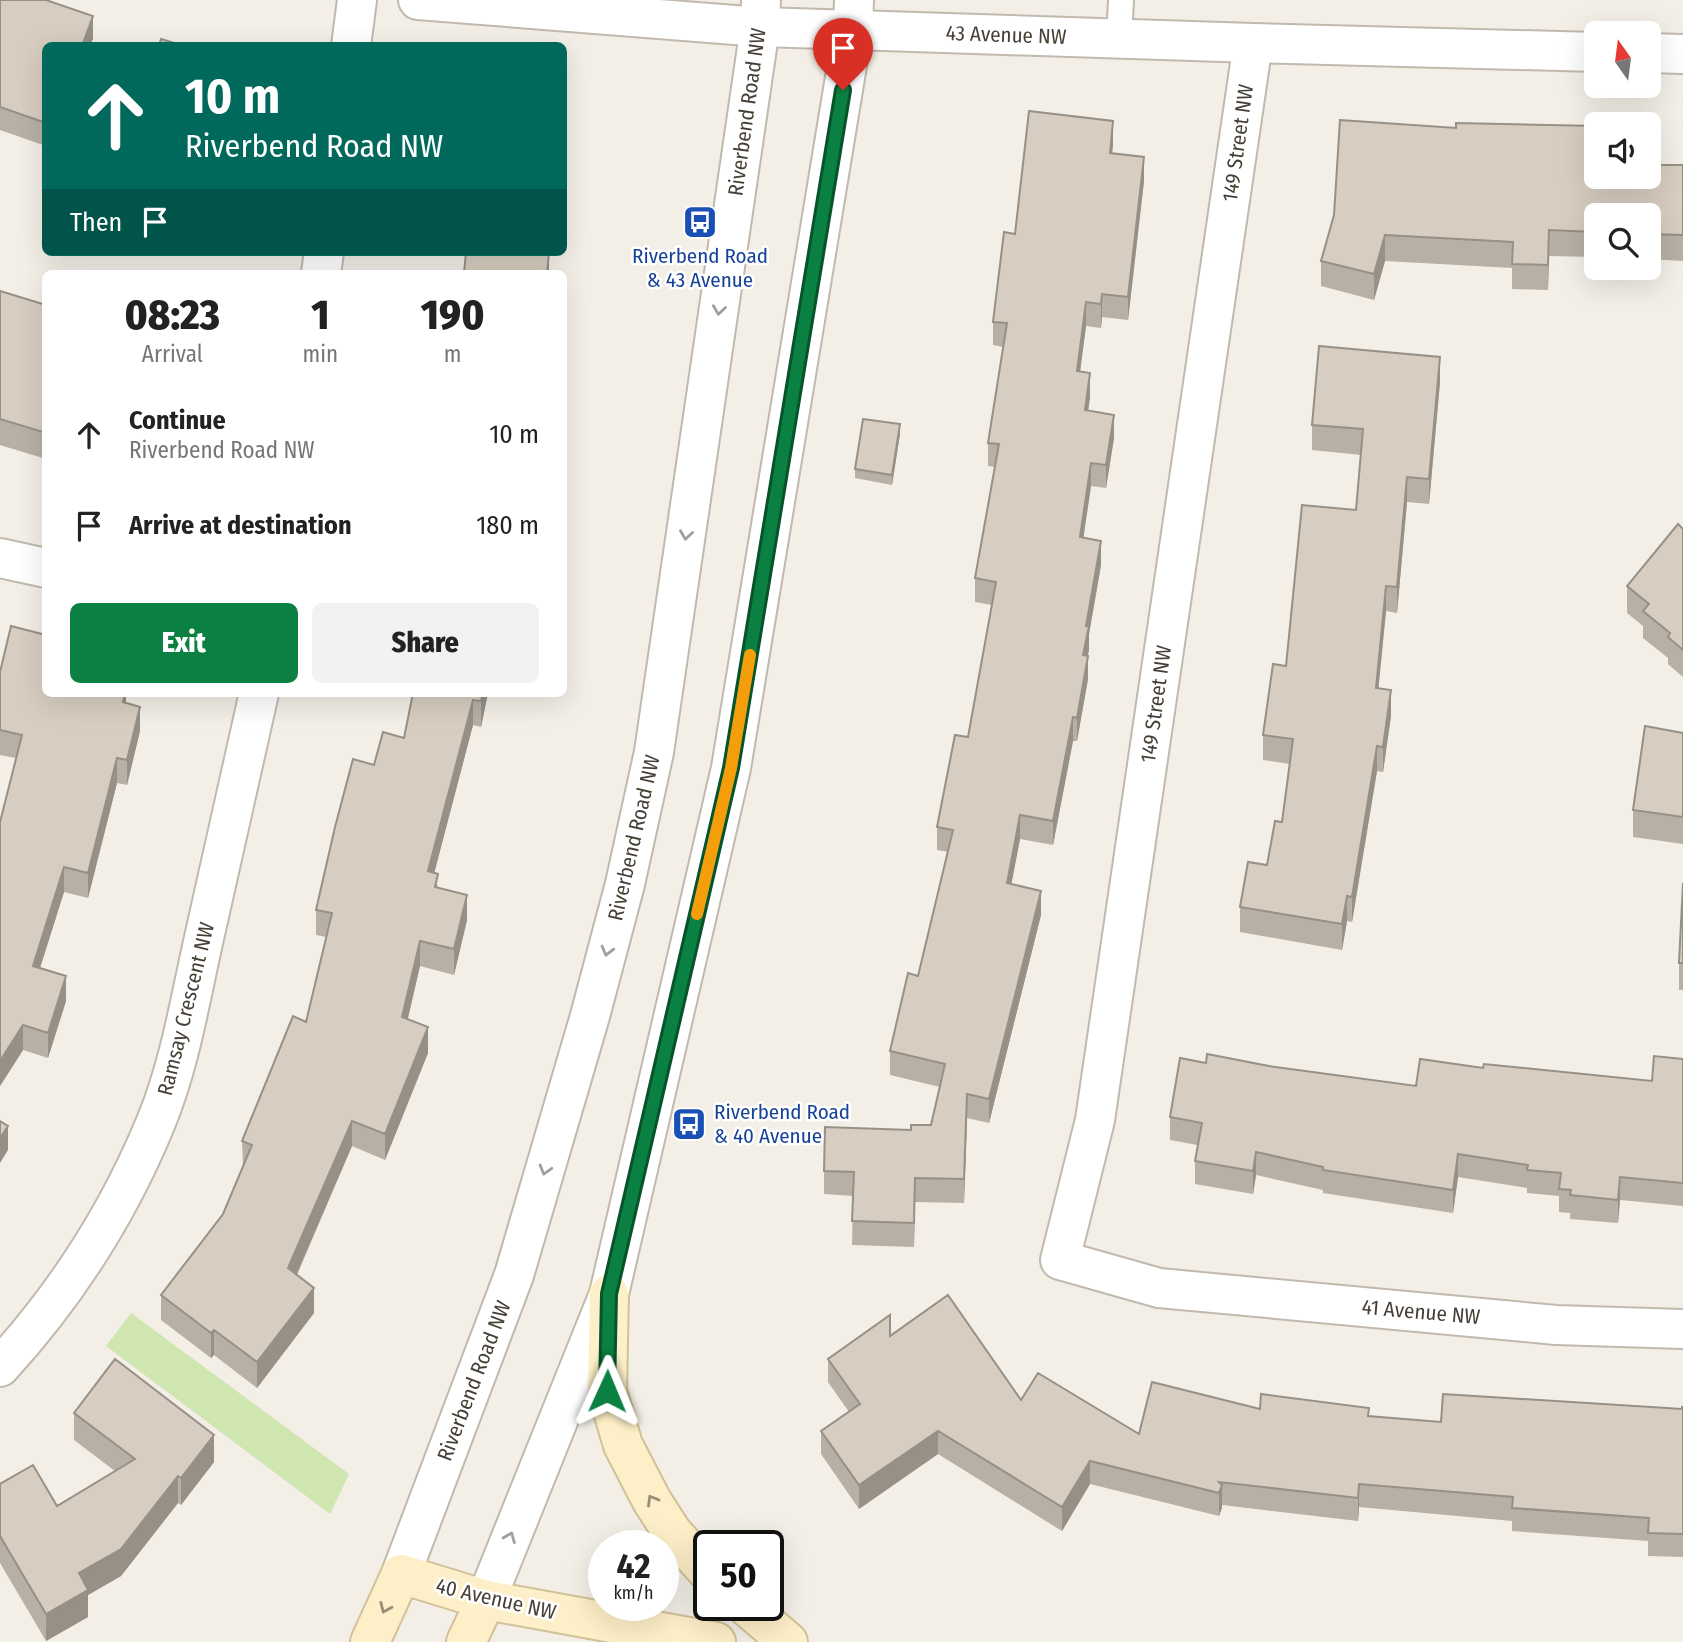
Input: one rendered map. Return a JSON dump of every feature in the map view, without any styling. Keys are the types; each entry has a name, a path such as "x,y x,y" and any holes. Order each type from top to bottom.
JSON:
{"main road":[{"path":"609,1294 607,1391 623,1445 659,1511 693,1555"},
{"name":"40 Avenue NW","path":"401,1574 486,1600 716,1642"},
{"name":"Riverbend Road NW","path":"370,1642 401,1574"},
{"path":"466,1642 486,1600"},
{"path":"764,1621 788,1642"}],"street":[{"path":"352,42 357,0"},
{"name":"43 Avenue NW","path":"418,0 854,15 1119,39 1584,52"},
{"name":"Riverbend Road NW","path":"401,1574 514,1275 590,1016 625,884 654,752 760,13"},
{"path":"486,1600 609,1294 731,768 854,15"},
{"name":"149 Street NW","path":"1158,1288 1060,1260 1095,1120 1253,43"},
{"path":"1661,53 1683,54"},
{"path":"0,558 42,567"},
{"name":"Ramsay Crescent NW","path":"0,1367 27,1338 67,1286 101,1233 131,1177 156,1120 177,1060 258,697"},
{"name":"41 Avenue NW","path":"1158,1288 1556,1325 1683,1329"}],"lane":[{"path":"1119,39 1121,0"}],"green space":[{"path":"131,1313 349,1474 330,1514 106,1346"}],"building":[{"path":"0,0 46,0 93,16 83,42 42,42 42,122 0,107"},
{"path":"1029,111 1113,121 1110,153 1144,157 1128,297 1102,294 1101,304 1086,302 1077,371 1090,373 1085,410 1114,415 1106,465 1091,463 1080,537 1101,541 1086,626 1089,626 1083,655 1088,656 1077,718 1073,717 1053,821 1020,815 1007,883 1041,891 989,1099 967,1094 964,1179 915,1178 914,1223 852,1221 854,1172 824,1171 825,1127 911,1130 911,1125 931,1125 945,1064 890,1051 908,973 918,976 953,830 937,827 955,735 968,737 996,582 975,578 999,444 988,443 1007,323 993,322 1004,232 1015,234"},
{"path":"1340,120 1456,128 1456,123 1584,126 1584,189 1661,189 1661,165 1683,165 1683,235 1661,234 1661,203 1584,203 1584,231 1549,230 1548,265 1512,264 1513,242 1385,235 1374,274 1321,261 1334,215"},
{"path":"466,256 549,256 547,270 464,270"},
{"path":"0,291 42,304 42,432 0,419"},
{"path":"1319,346 1440,357 1429,479 1407,477 1397,587 1386,586 1376,688 1391,690 1383,747 1377,746 1352,897 1347,896 1342,924 1240,907 1248,862 1267,865 1275,821 1282,822 1293,739 1263,735 1273,664 1286,666 1302,505 1356,510 1363,429 1312,425"},
{"path":"863,419 900,424 892,475 855,469"},
{"path":"1678,524 1683,529 1683,650 1668,637 1670,633 1643,611 1649,604 1627,586"},
{"path":"11,626 42,634 42,697 124,697 123,702 140,707 127,760 117,758 88,873 64,867 33,966 66,976 48,1033 23,1025 0,1061 0,822 22,735 0,730 0,672"},
{"path":"412,697 482,697 481,701 473,700 428,871 438,874 435,887 467,895 454,949 420,941 402,1017 428,1027 385,1134 352,1121 288,1268 314,1288 257,1362 214,1330 211,1333 161,1295 223,1214 252,1145 242,1141 293,1016 306,1022 332,913 316,910 353,759 374,765 383,732 404,738"},
{"path":"1645,726 1683,733 1683,817 1633,810"},
{"path":"1683,883 1683,963 1679,963"},
{"path":"1207,1054 1269,1066 1416,1086 1420,1059 1483,1068 1484,1064 1652,1081 1654,1056 1683,1059 1683,1183 1620,1177 1618,1200 1570,1195 1571,1190 1559,1189 1561,1173 1527,1170 1528,1165 1458,1154 1453,1190 1323,1170 1323,1167 1256,1152 1253,1171 1195,1161 1202,1123 1170,1117 1180,1058 1206,1063"},
{"path":"0,1121 8,1126 0,1138"},
{"path":"948,1295 1021,1400 1038,1373 1139,1434 1152,1382 1260,1409 1261,1394 1369,1408 1368,1416 1441,1422 1443,1394 1683,1407 1683,1534 1648,1533 1649,1518 1512,1508 1513,1497 1359,1484 1358,1498 1219,1482 1222,1485 1219,1493 1090,1461 1062,1507 938,1431 859,1485 821,1431 860,1404 828,1359 890,1315 890,1336"},
{"path":"115,1359 214,1435 121,1549 79,1573 88,1590 46,1614 0,1536 0,1484 33,1465 57,1506 135,1459 74,1413"}],"slow traffic":[{"path":"697,914 731,768 750,655"}],"place":[{"name":"Riverbend Road & 43 Avenue","path":"700,222"},
{"name":"Riverbend Road & 40 Avenue","path":"689,1124"}],"route":[{"path":"607,1391 609,1294 731,768 843,90"}]}
